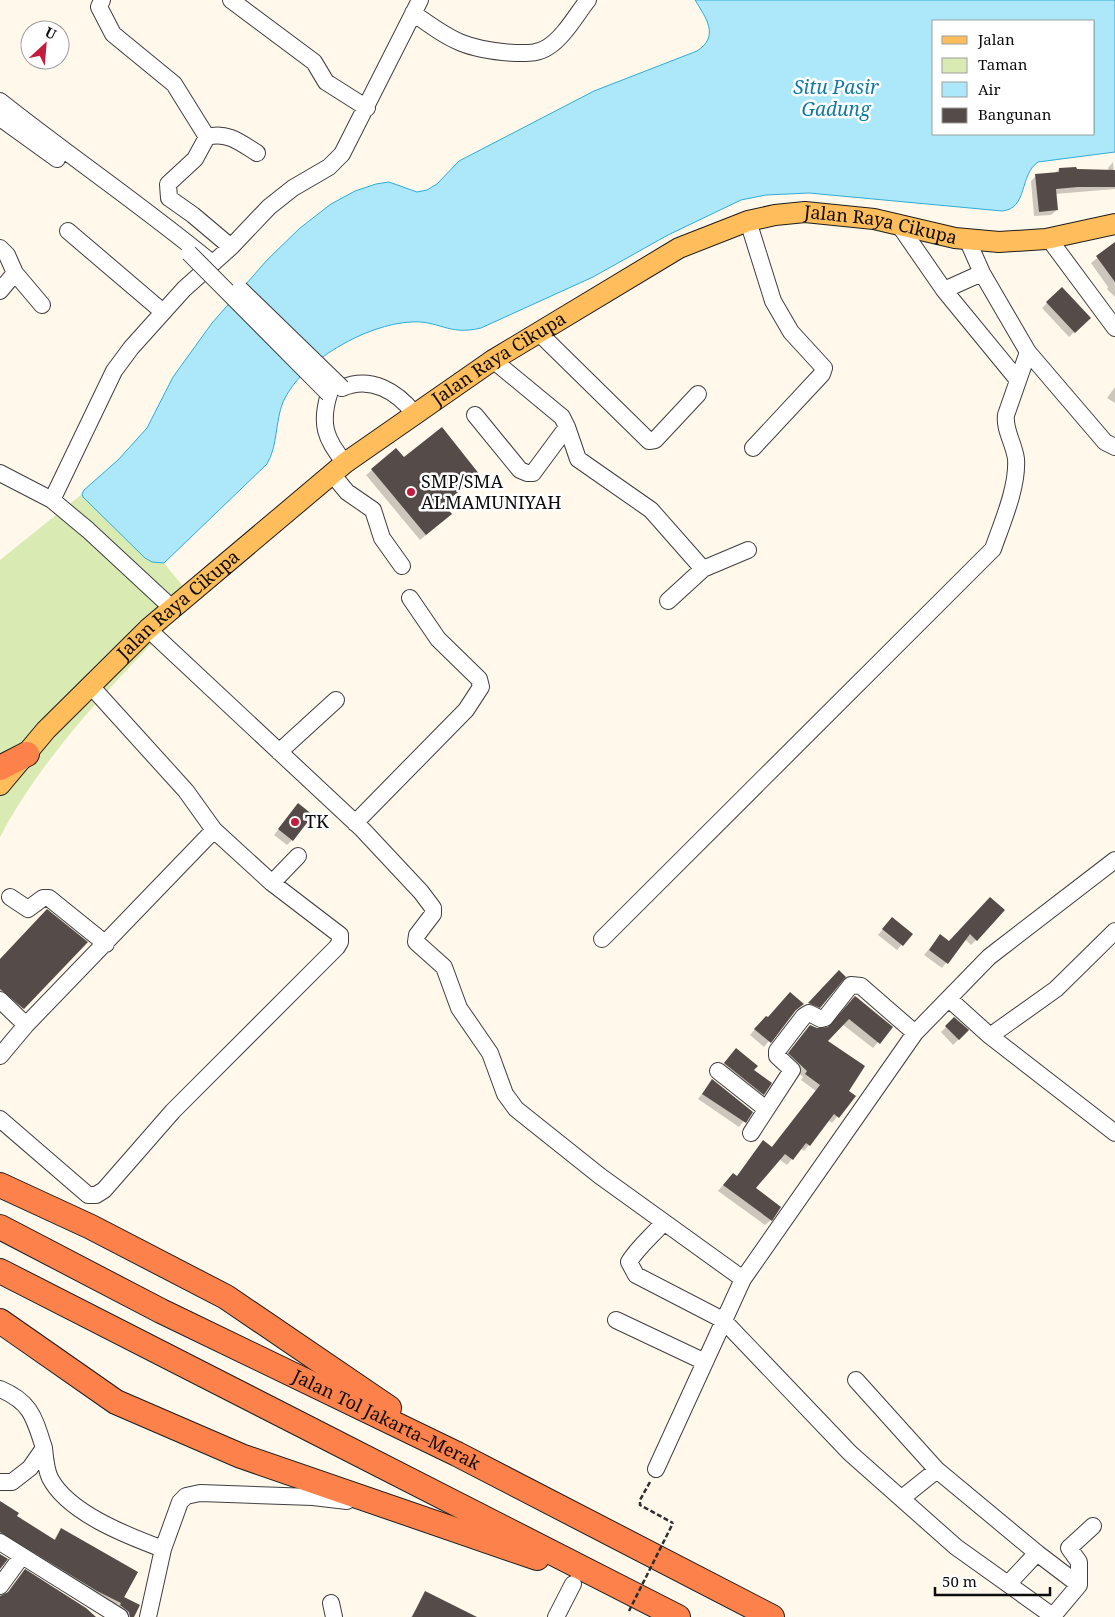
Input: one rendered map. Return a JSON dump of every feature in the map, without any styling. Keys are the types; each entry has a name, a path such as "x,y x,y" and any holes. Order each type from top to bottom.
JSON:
{"highway":[{"path":"0,768 27,754"},
{"path":"0,1185 91,1227 226,1297 457,1454"},
{"name":"Jalan Tol Jakarta–Merak","path":"0,1227 161,1311 457,1454 772,1617"},
{"path":"0,1271 577,1576"},
{"path":"0,1321 116,1402 241,1456 521,1554 678,1617"}],"main road":[{"name":"Jalan Raya Cikupa","path":"0,785 46,730 148,629 338,469 414,413 493,360 679,248 748,221 775,215 811,212 874,218 967,239 999,242 1049,239 1115,224"}],"street":[{"path":"102,0 99,7 113,34 174,84 207,137"},
{"path":"230,0 314,62 326,82 367,108"},
{"path":"52,500 114,371 184,289 231,247 269,207 293,188 329,167 351,140 416,7 449,39 468,47 485,51 537,53 550,46 588,0"},
{"path":"0,101 62,150 160,221 207,259 335,391"},
{"path":"0,118 189,252 335,391"},
{"path":"231,247 193,215 169,198 168,184 195,159 207,137 216,135 231,137 257,153"},
{"path":"748,221 773,301 791,332 824,368 822,374 753,448"},
{"path":"899,225 944,290 1018,379"},
{"path":"68,232 163,312"},
{"path":"967,239 982,273 1028,352 1105,442 1115,447"},
{"path":"1049,239 1115,328"},
{"path":"0,248 7,255 15,273 42,305"},
{"path":"0,292 15,273"},
{"path":"944,290 982,273"},
{"path":"538,332 649,441 655,440 698,394"},
{"path":"602,939 993,549 1012,493 1016,460 1004,425 1028,352"},
{"path":"493,360 562,417 578,459 651,510 703,569"},
{"path":"402,566 382,538 373,510 347,492 338,469 335,451 324,425 323,413 335,391 351,384 372,384 390,390 404,400 414,413"},
{"path":"475,416 520,470 527,473 533,472 567,427"},
{"path":"0,473 52,500 88,530 172,608"},
{"path":"668,601 703,569 748,550"},
{"path":"355,823 466,710 481,687 479,679 438,639 410,598"},
{"path":"148,629 355,823 421,892 434,914 417,935 416,942 444,968 459,1008 490,1054 510,1101 600,1176 743,1279"},
{"path":"0,1119 88,1195 96,1195 104,1190 173,1110 340,942 340,934 272,883 214,830 186,790 90,685"},
{"path":"279,752 336,700"},
{"path":"0,1056 26,1025 214,830"},
{"path":"272,883 298,856"},
{"path":"656,1469 743,1279 915,1033 989,957 1115,860"},
{"path":"10,898 28,909 48,898 106,944"},
{"path":"990,1036 1056,989 1115,931"},
{"path":"751,1133 792,1070 777,1056 777,1051 804,1016 808,1013 821,1019 825,1018 851,985 861,986 915,1033"},
{"path":"949,999 990,1036 1115,1133"},
{"path":"0,1000 26,1025"},
{"path":"718,1071 766,1109"},
{"path":"664,1222 647,1243 633,1254 629,1262 636,1275 723,1320 850,1453 956,1547 1054,1616 1079,1584 1079,1562 1069,1548 1093,1526"},
{"path":"616,1320 705,1362"},
{"path":"856,1380 937,1470 1037,1553 1079,1584"},
{"path":"0,1389 24,1401 34,1418 44,1448 50,1478 66,1497 102,1523 125,1535 163,1549"},
{"path":"0,1482 12,1482 30,1468 44,1448"},
{"path":"902,1498 937,1470"},
{"path":"148,1617 163,1549 180,1502 186,1496 200,1493 374,1502"},
{"path":"0,1542 120,1617"},
{"path":"1008,1584 1037,1553"},
{"path":"0,1586 22,1556"},
{"path":"556,1617 577,1576"}],"path":[{"path":"629,1611 673,1523 640,1505 643,1494 656,1469"}],"green space":[{"path":"82,494 145,558 164,563 194,600 115,683 64,741 19,804 0,837 0,560"}],"water":[{"name":"Situ Pasir Gadung","path":"695,0 1115,0 1115,152 1038,162 1028,175 1016,204 1010,209 1002,211 809,193 766,195 741,200 668,235 593,277 481,328 460,330 429,323 411,322 394,324 356,337 337,347 304,372 283,402 271,457 267,464 164,563 152,562 145,558 83,497 84,490 118,460 147,428 173,377 212,323 267,260 300,228 331,204 355,191 389,182 417,192 427,190 437,184 459,161 594,91 697,51 708,39 709,27"}],"building":[{"path":"1076,167 1077,169 1115,170 1115,187 1056,189 1058,210 1039,212 1035,174 1059,172 1059,168"},
{"path":"1115,242 1115,282 1096,256"},
{"path":"1062,287 1091,318 1075,333 1046,302"},
{"path":"442,427 480,475 443,504 452,514 426,535 371,469 396,448 404,457"},
{"name":"TK","path":"298,803 313,815 293,841 278,829"},
{"path":"990,897 1005,910 977,941 970,934 948,964 929,950 940,934 949,941"},
{"path":"47,909 88,942 24,1009 0,989 0,959"},
{"path":"892,917 913,934 903,946 882,929"},
{"path":"839,970 846,977 820,1008 808,1003"},
{"path":"790,992 804,1004 796,1010 771,1043 754,1029 766,1016 768,1017"},
{"path":"855,996 893,1027 880,1044 849,1019 828,1041 865,1066 849,1091 856,1096 839,1118 834,1114 810,1146 806,1143 793,1160 785,1154 756,1188 781,1207 772,1221 723,1185 733,1173 737,1176 763,1140 772,1147 820,1085 805,1074 807,1071 788,1053 810,1025 817,1028 828,1027"},
{"path":"954,1017 969,1030 959,1040 945,1026"},
{"path":"736,1048 758,1066 754,1070 772,1083 764,1095 724,1063"},
{"path":"712,1079 753,1112 746,1123 702,1094"},
{"path":"0,1501 19,1513 17,1516 55,1540 61,1528 138,1572 121,1603 97,1591 0,1532"},
{"path":"0,1554 8,1559 0,1569"},
{"path":"25,1569 86,1608 96,1617 0,1617 0,1596 8,1592"},
{"path":"425,1591 477,1617 412,1617"},
{"path":"124,1597 140,1605 134,1617 130,1617 129,1612 120,1605"}],"place":[{"name":"SMP/SMA ALMAMUNIYAH","path":"411,492"},
{"name":"TK","path":"295,822"}]}
